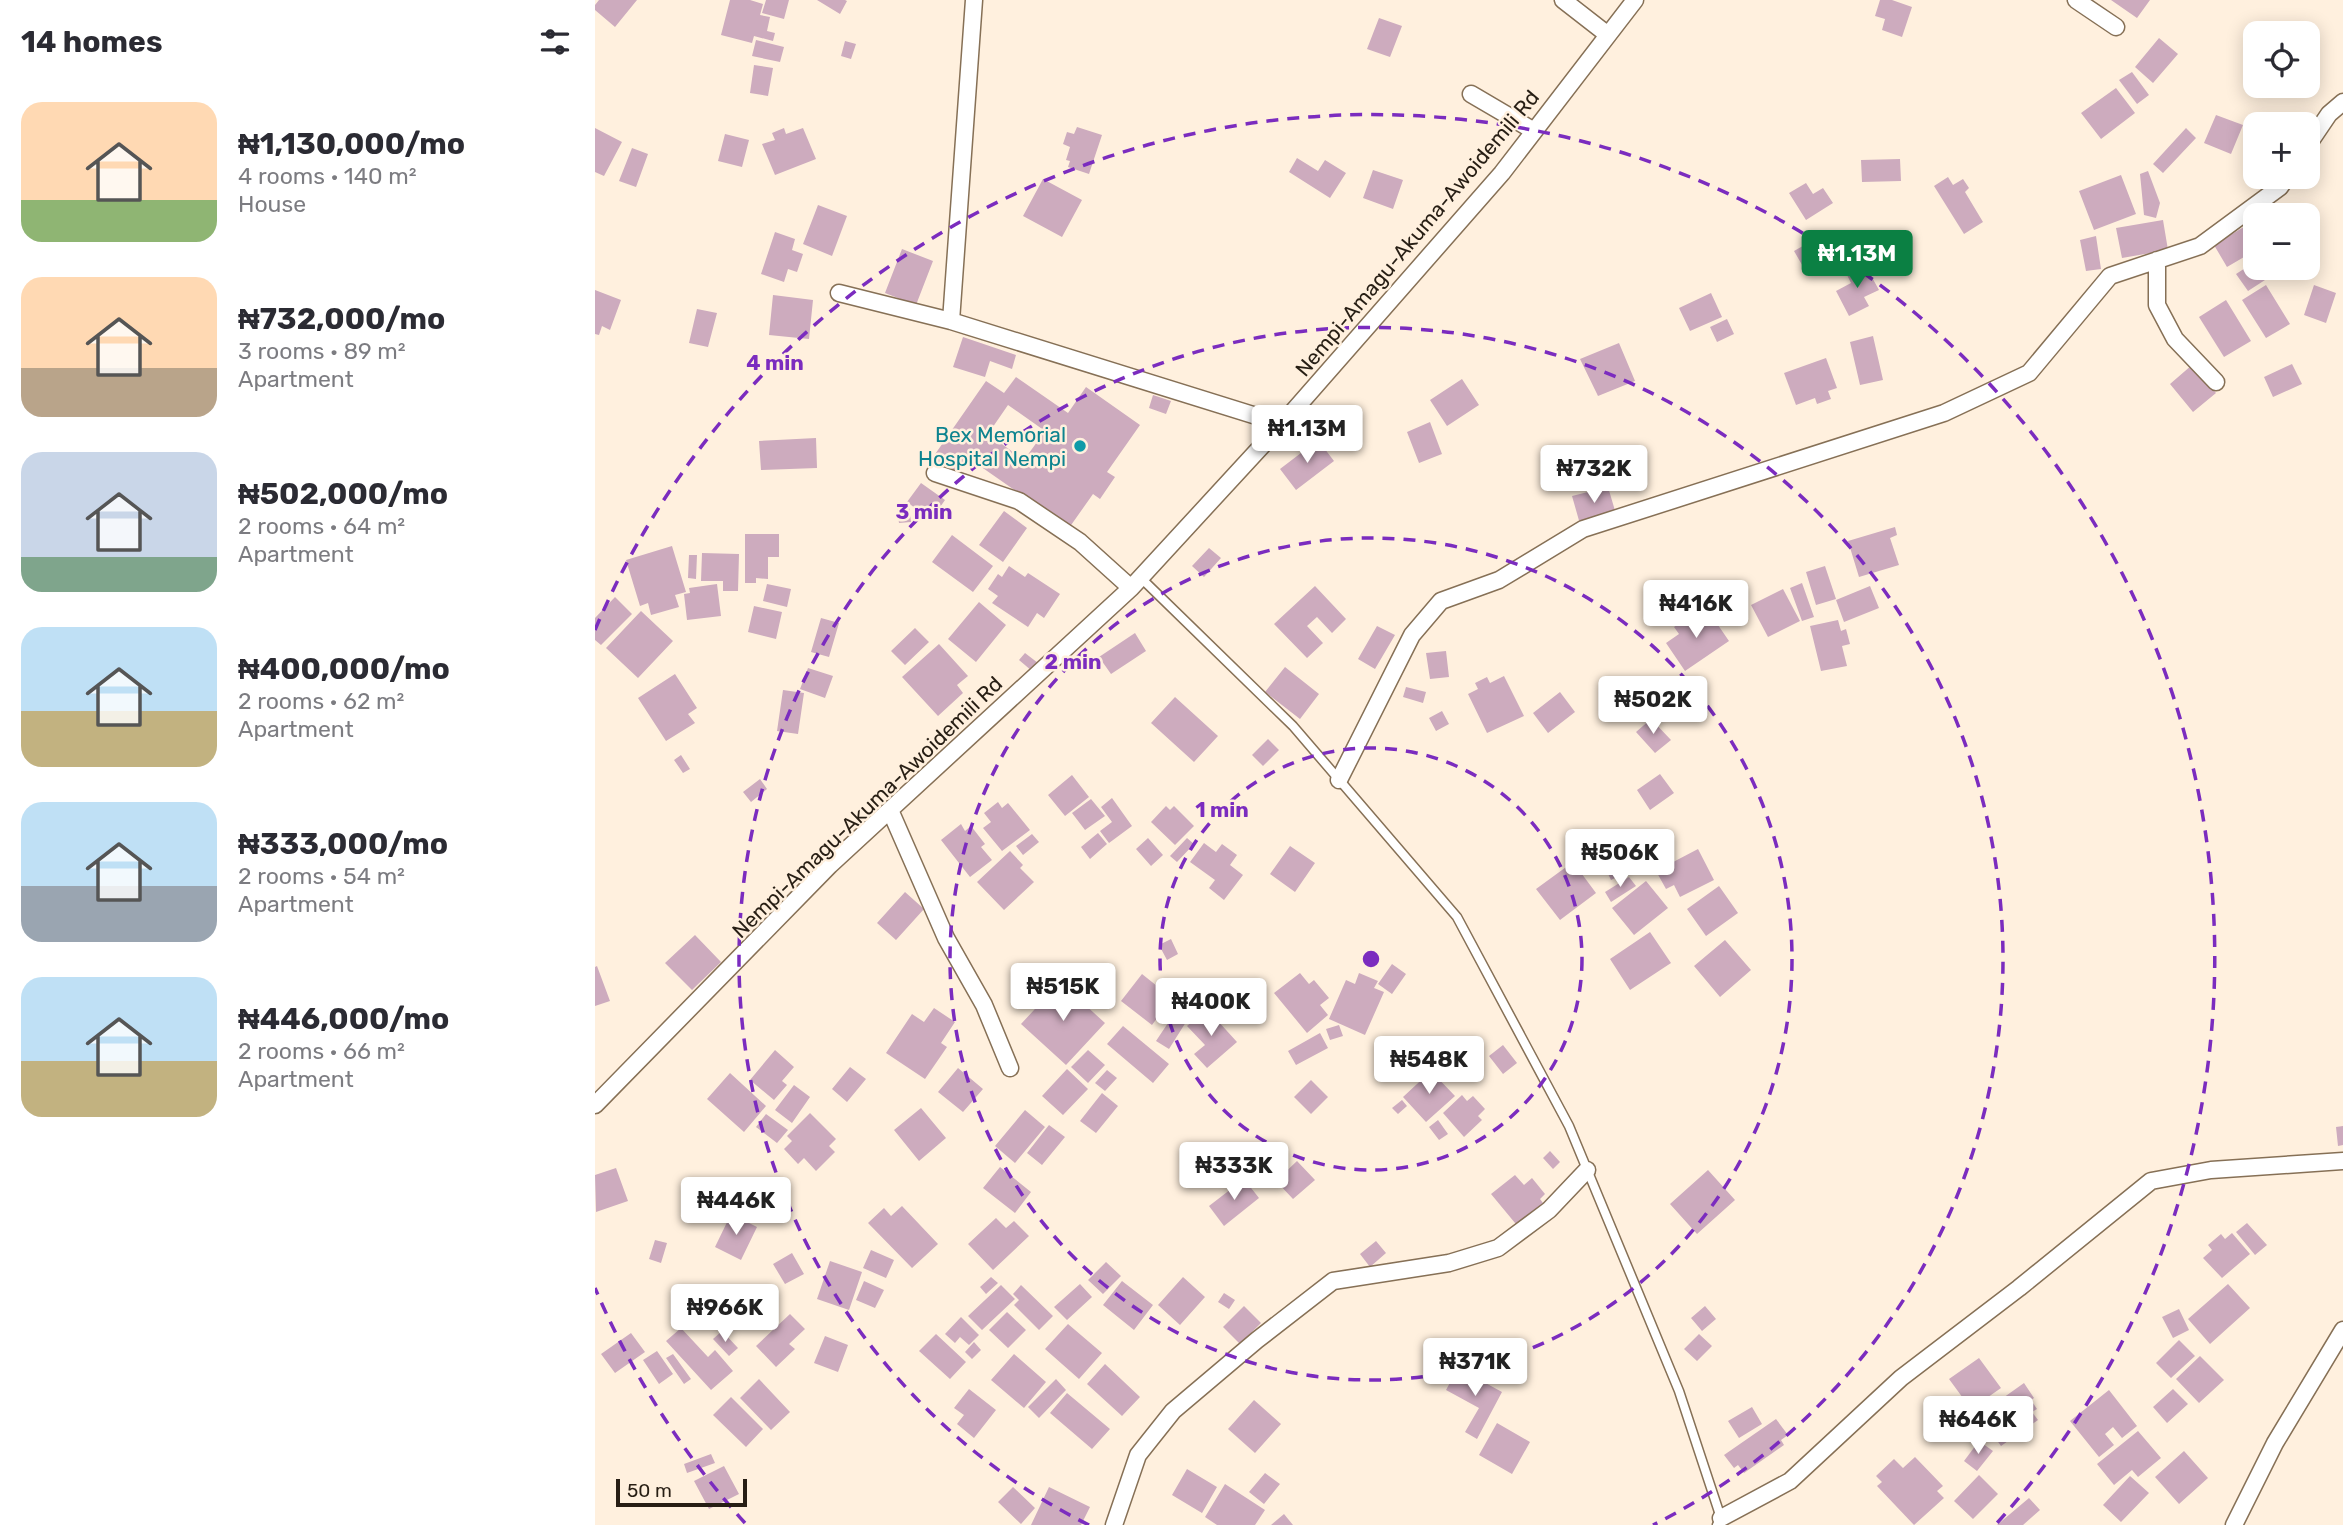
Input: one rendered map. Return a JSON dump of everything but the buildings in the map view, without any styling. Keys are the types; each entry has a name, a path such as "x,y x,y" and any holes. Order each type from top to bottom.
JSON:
{"street":[{"path":"951,321 974,0"},
{"path":"1563,0 1608,35"},
{"name":"Nempi-Amagu-Akuma-Awoidemili Rd","path":"595,1105 830,865 1136,583 1282,424 1502,173 1635,0"},
{"path":"2076,0 2116,27"},
{"path":"1471,93 1534,131"},
{"path":"2320,127 2329,114 2343,102"},
{"path":"1339,780 1412,635 1441,601 1499,580 1583,529 1944,413 2029,373 2110,276 2200,246 2277,189"},
{"path":"2157,260 2157,305 2175,339 2216,382"},
{"path":"839,293 951,321 1282,424"},
{"path":"935,473 1019,501 1136,583"},
{"path":"890,810 946,938 984,1005 1010,1068"},
{"path":"1719,1522 1790,1481 1901,1378 2019,1288 2151,1181 2211,1170 2343,1160"},
{"path":"1114,1525 1138,1455 1173,1410 1333,1281 1449,1263 1498,1248 1549,1210 1587,1170"},
{"path":"2234,1525 2275,1443 2343,1330"}],"lane":[{"path":"1136,583 1293,726 1457,917 1569,1126 1678,1391 1719,1522"}],"place":[{"name":"Bex Memorial Hospital Nempi","path":"1080,446"}]}
